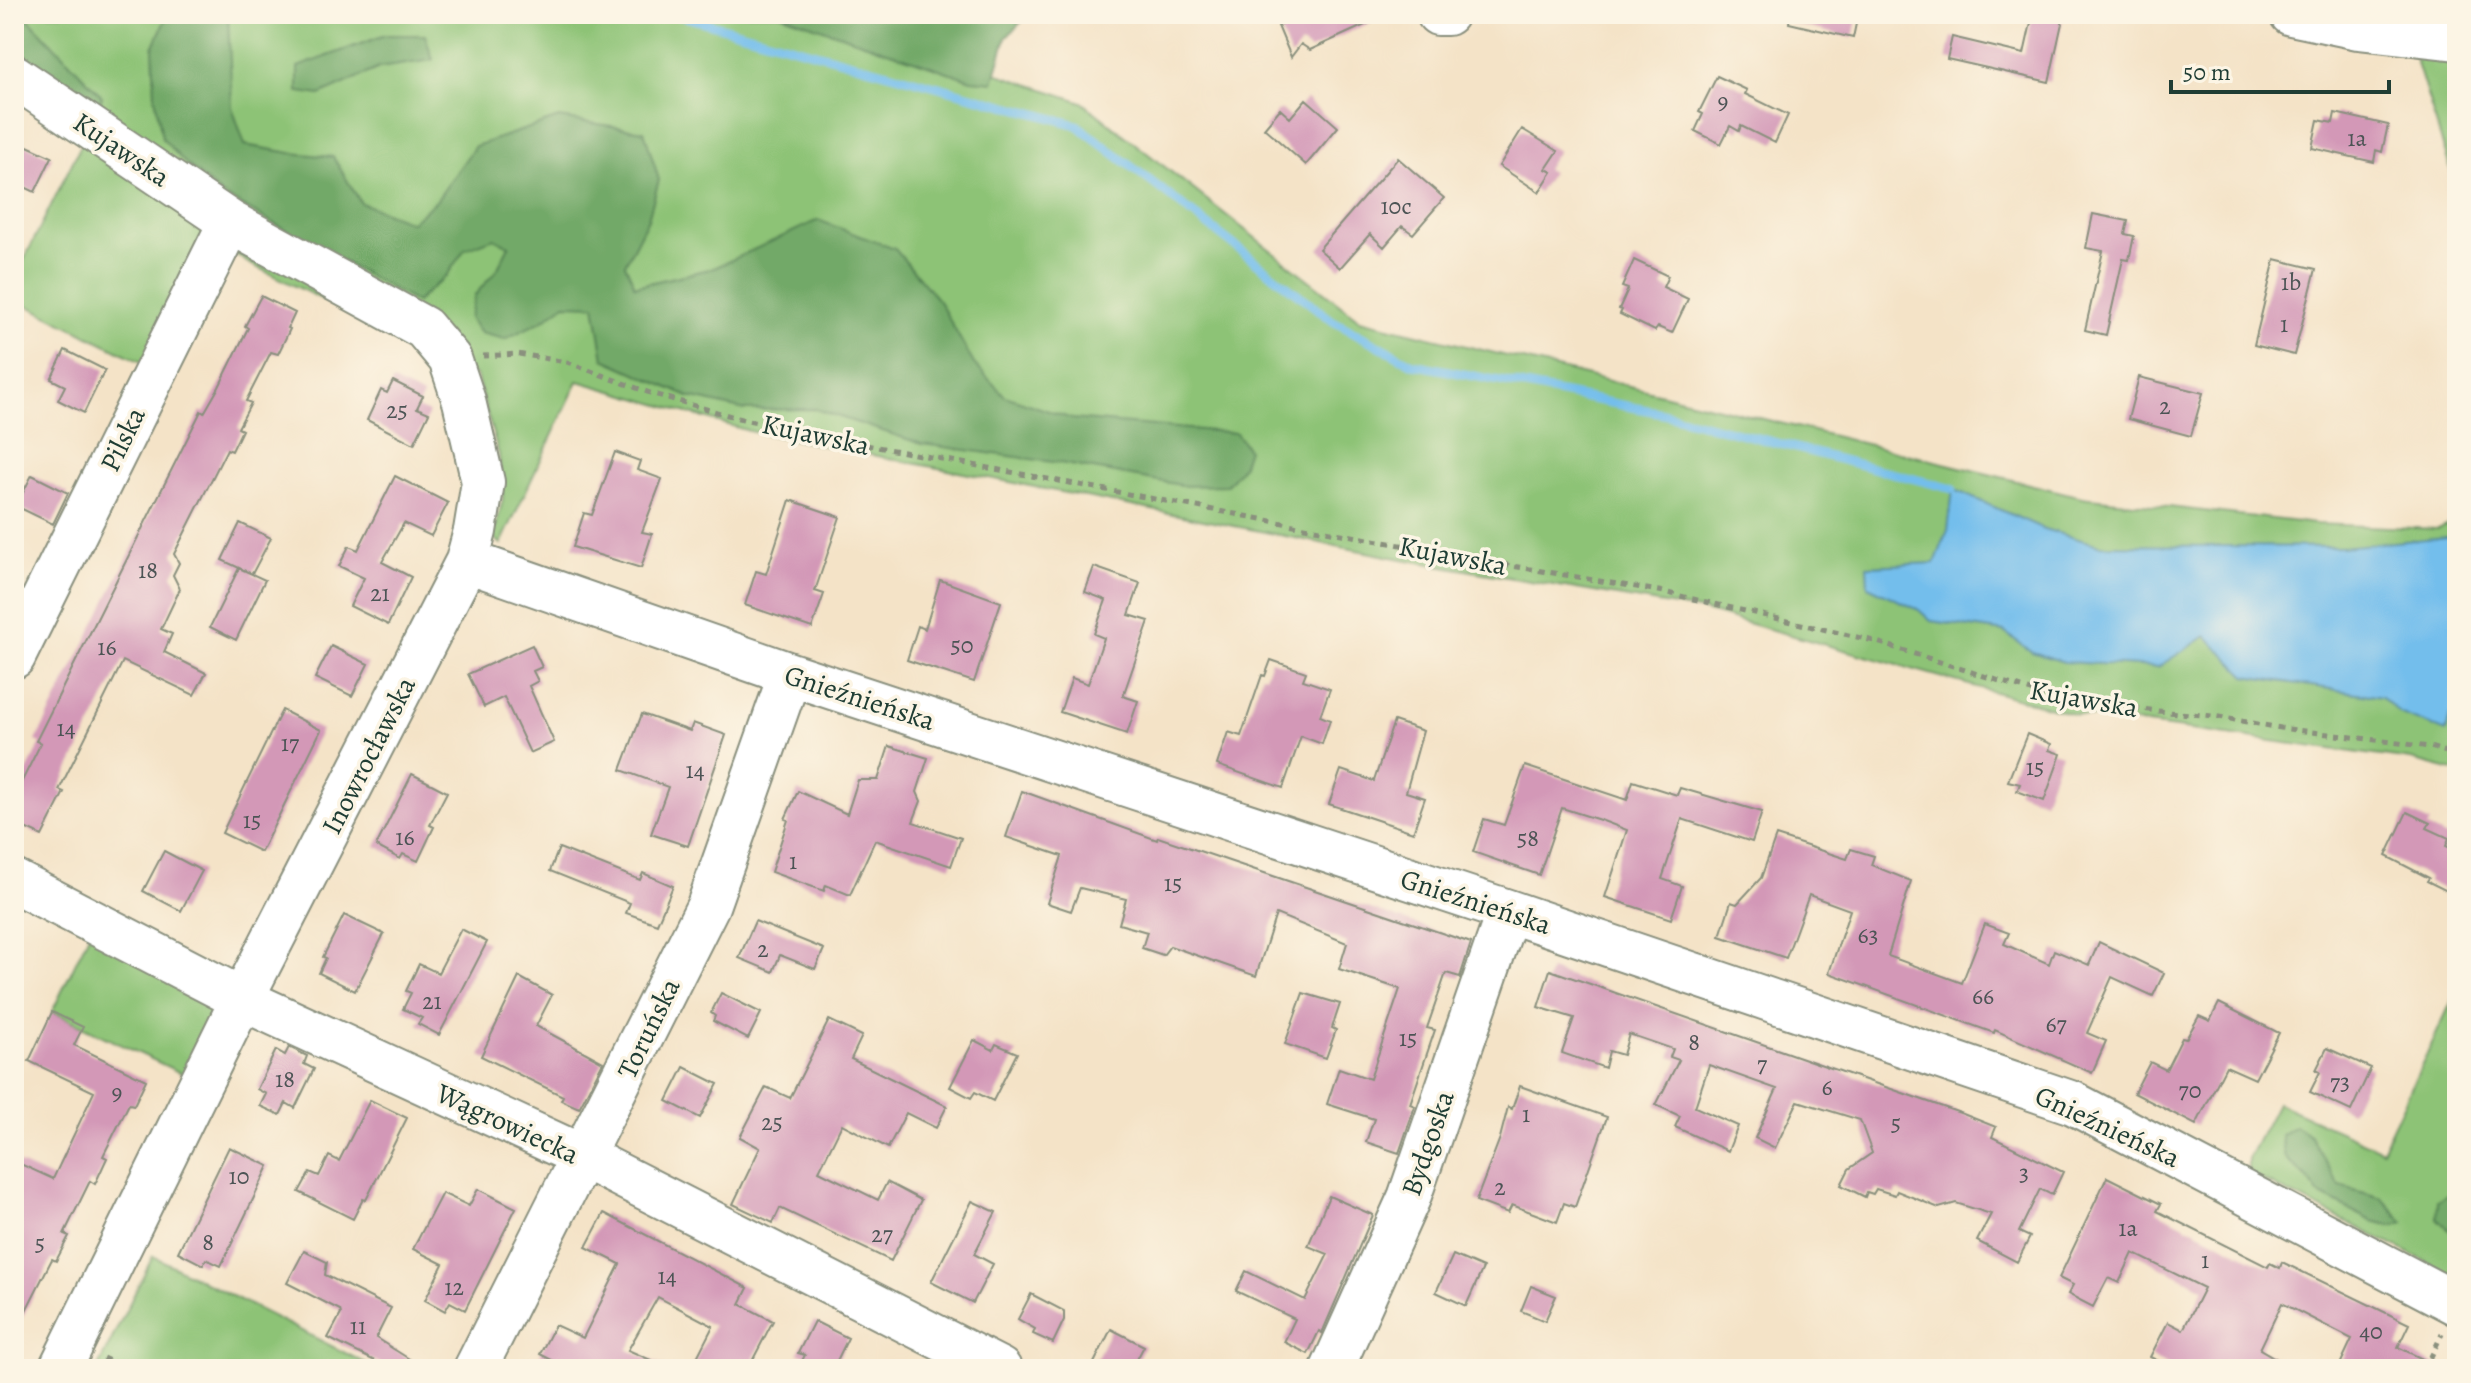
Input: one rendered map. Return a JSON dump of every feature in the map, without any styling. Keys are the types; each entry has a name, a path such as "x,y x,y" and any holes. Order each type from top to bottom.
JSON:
{"street":[{"path":"1438,14 1447,14"},
{"path":"2291,14 2358,28 2450,39"},
{"name":"Kujawska","path":"14,76 230,222"},
{"name":"Inowrocławska","path":"60,1369 242,999 467,561 483,482 464,401 450,359 424,328 230,222"},
{"name":"Pilska","path":"14,657 230,222"},
{"name":"Gnieźnieńska","path":"467,561 790,674 1508,911 2073,1103 2457,1304"},
{"name":"Toruńska","path":"475,1369 708,906 790,674"},
{"name":"Wągrowiecka","path":"14,881 242,999 584,1157 1000,1369"},
{"name":"Bydgoska","path":"1332,1369 1409,1198 1508,911"}],"path":[{"name":"Kujawska","path":"450,359 518,354 567,362 650,393 738,418 861,444 1659,591 1874,641 2047,696 2430,747 2457,755"}],"green space":[{"path":"14,14 819,14 1082,102 1360,320 2082,497 2316,524 2438,529 2457,520 2457,772 2411,760 2073,714 1704,611 1402,559 749,431 578,381 501,544 493,537 503,499 499,455 476,375 248,263 208,234 143,363 14,299 14,280 83,141 14,90"},
{"path":"14,14 24,14 102,96 98,111 29,65 14,46"},
{"path":"170,14 228,14 232,107 245,145 333,157 361,203 411,222 436,201 475,146 559,118 644,131 659,180 648,219 625,264 635,286 714,268 818,220 895,249 939,301 974,364 1005,396 1072,419 1236,433 1248,449 1242,467 1227,485 1186,486 1060,463 922,444 815,409 745,410 689,397 604,359 595,305 565,304 542,321 505,339 480,333 469,318 475,295 497,270 509,246 494,238 465,249 447,275 416,302 221,194 182,160 162,138 155,97 153,48"},
{"path":"780,14 1029,14 1006,38 993,82 971,80"},
{"path":"385,35 425,35 433,60 379,68 320,95 298,92 298,67"},
{"path":"2414,54 2457,55 2457,190"},
{"path":"91,930 228,999 189,1077 52,1012"},
{"path":"2457,990 2457,1277 2248,1173 2248,1159 2277,1103 2382,1150"},
{"path":"2295,1126 2311,1137 2340,1186 2382,1198 2404,1222 2393,1226 2372,1221 2319,1194 2285,1158 2281,1135"},
{"path":"2457,1189 2457,1247 2451,1232 2437,1218 2438,1201"},
{"path":"153,1256 377,1369 97,1369"}],"water":[{"path":"1953,489 2044,529 2099,545 2341,547 2457,536 2457,687 2446,732 2399,713 2382,697 2246,676 2206,636 2158,667 2064,662 2032,652 2004,632 1931,621 1919,610 1868,586 1867,566 1935,563 1948,530"}],"building":[{"path":"1302,14 1389,14 1310,50 1301,44 1291,57 1278,26"},
{"path":"1790,14 1858,14 1853,38 1789,23"},
{"path":"2033,14 2064,14 2049,82 1947,59 1952,37 2024,54"},
{"path":"1717,76 1788,115 1775,143 1741,126 1739,131 1730,126 1721,144 1695,131 1703,114 1699,112"},
{"path":"1306,99 1338,127 1306,165 1264,128 1280,109 1290,118"},
{"path":"2335,113 2388,125 2382,152 2376,150 2374,162 2312,148 2318,120 2333,123"},
{"path":"1522,129 1558,151 1546,169 1552,172 1539,192 1499,166"},
{"path":"14,140 52,157 35,192 14,182"},
{"path":"1398,158 1444,198 1413,234 1402,226 1384,247 1370,234 1340,268 1319,249"},
{"path":"2093,214 2128,221 2125,234 2134,236 2129,260 2123,259 2106,335 2085,330 2103,251 2086,248"},
{"path":"2275,259 2316,269 2294,355 2254,345"},
{"path":"1634,260 1668,276 1663,287 1688,299 1672,333 1658,327 1655,331 1620,314 1622,310 1619,309 1628,289 1622,287"},
{"path":"261,296 295,313 278,354 271,352 246,401 251,403 238,428 242,430 232,451 227,449 174,554 179,563 173,575 180,589 161,629 172,634 164,652 206,673 194,695 123,661 59,790 64,792 42,836 14,823 14,797 41,743 36,741 201,411 204,413 219,387"},
{"path":"65,350 105,370 84,413 58,400 65,386 51,379"},
{"path":"2139,377 2203,393 2191,436 2128,419"},
{"path":"393,381 423,396 417,408 429,413 414,444 367,420 381,390 387,393"},
{"path":"615,452 640,461 637,470 662,479 642,532 652,534 641,568 573,547 584,513 592,515"},
{"path":"32,475 68,493 53,524 16,506"},
{"path":"395,476 448,503 431,536 404,523 382,562 411,577 388,625 350,606 364,578 339,566 349,546 358,550"},
{"path":"790,500 840,517 815,591 824,594 812,628 745,605 756,571 766,574"},
{"path":"240,523 271,538 252,574 222,560"},
{"path":"1094,567 1140,583 1129,615 1149,621 1123,696 1138,701 1127,734 1060,712 1072,678 1088,684 1104,638 1094,634 1106,600 1085,592"},
{"path":"239,568 265,580 236,640 210,627"},
{"path":"940,580 1001,602 974,682 907,660 918,626 925,629"},
{"path":"532,645 542,667 533,671 538,681 529,686 554,742 530,753 504,697 484,707 468,674"},
{"path":"331,646 368,664 352,696 315,678"},
{"path":"1271,660 1306,672 1303,680 1330,689 1320,716 1330,720 1322,744 1301,736 1283,788 1217,765 1228,732 1241,736 1262,675 1265,676"},
{"path":"282,710 321,730 261,852 222,833"},
{"path":"642,714 690,731 693,723 726,735 688,846 651,834 668,787 621,770"},
{"path":"1394,721 1423,731 1406,792 1425,798 1413,832 1329,804 1341,770 1374,781"},
{"path":"2027,734 2051,744 2049,750 2061,754 2044,801 2017,791 2020,784 2008,781"},
{"path":"889,746 928,758 917,792 921,801 913,822 961,838 951,866 875,840 850,895 826,885 824,891 771,872 788,820 785,819 798,791 847,814 858,780 878,780"},
{"path":"1525,766 1627,800 1633,781 1677,795 1680,788 1762,812 1752,842 1682,819 1662,879 1682,886 1671,919 1605,897 1627,830 1603,821 1562,808 1539,875 1473,852 1484,819 1504,825"},
{"path":"412,774 447,792 430,825 434,827 418,861 403,854 400,859 376,846"},
{"path":"1022,791 1157,840 1158,837 1471,943 1460,977 1446,973 1427,1028 1435,1030 1410,1104 1415,1106 1399,1153 1366,1142 1374,1119 1327,1104 1339,1068 1370,1079 1400,989 1339,969 1347,943 1276,914 1256,976 1170,946 1163,955 1142,948 1147,932 1119,924 1126,899 1080,888 1071,911 1047,903 1062,856 1006,837"},
{"path":"2407,812 2430,823 2427,828 2449,838 2446,846 2457,851 2457,874 2449,892 2386,856"},
{"path":"1776,836 1847,859 1851,849 1874,856 1871,865 1911,881 1888,956 1962,983 1985,924 2009,933 2004,944 2049,964 2054,950 2089,965 2099,942 2164,973 2153,996 2112,977 2087,1033 2106,1041 2092,1073 1995,1030 1994,1033 1829,973 1850,910 1809,895 1786,958 1720,936 1731,902 1737,904 1761,878"},
{"path":"559,848 640,880 643,873 673,886 657,924 626,913 630,903 550,871"},
{"path":"164,851 202,871 181,911 143,891"},
{"path":"344,915 384,934 355,991 319,973 326,958 323,957"},
{"path":"755,921 824,949 815,969 780,955 773,972 739,958"},
{"path":"461,929 487,942 439,1035 418,1024 422,1018 403,1009 411,993 406,991 419,964 438,973"},
{"path":"1550,970 1963,1114 1996,1127 1992,1137 2063,1172 2052,1195 2040,1189 2019,1232 2030,1237 2017,1262 1977,1241 1991,1214 1956,1203 1939,1208 1897,1191 1895,1195 1876,1189 1873,1194 1867,1192 1865,1197 1841,1185 1849,1169 1872,1153 1860,1120 1798,1101 1775,1148 1755,1138 1777,1089 1709,1065 1695,1107 1738,1126 1728,1151 1675,1127 1680,1116 1656,1105 1679,1060 1670,1057 1673,1049 1629,1034 1623,1055 1609,1051 1605,1068 1562,1053 1574,1018 1538,1007"},
{"path":"519,977 552,995 536,1026 603,1062 579,1108 561,1100 563,1096 481,1056"},
{"path":"721,993 761,1013 748,1039 713,1021 715,1016 711,1013"},
{"path":"1303,993 1340,1004 1332,1028 1336,1030 1326,1058 1285,1044"},
{"path":"2219,1003 2279,1033 2255,1079 2226,1066 2196,1125 2134,1093 2150,1062 2166,1070 2182,1038 2186,1039 2199,1016 2210,1021"},
{"path":"52,1012 83,1027 74,1045 146,1080 134,1105 129,1104 103,1156 107,1158 95,1184 90,1181 64,1234 69,1236 56,1261 52,1259 14,1334 14,1161 53,1179 94,1092 29,1061"},
{"path":"829,1020 862,1036 851,1059 947,1106 936,1128 906,1113 888,1148 842,1124 819,1171 878,1200 887,1182 921,1200 891,1261 780,1208 773,1223 733,1204 760,1148 740,1137 766,1087 790,1098"},
{"path":"974,1040 993,1050 996,1044 1017,1053 993,1101 975,1092 971,1098 950,1087"},
{"path":"289,1047 307,1056 304,1064 314,1069 295,1108 286,1103 280,1115 260,1106 266,1094 257,1089 276,1050 285,1055"},
{"path":"2327,1048 2371,1068 2351,1111 2310,1092"},
{"path":"684,1067 718,1084 700,1118 667,1101"},
{"path":"1520,1086 1607,1117 1575,1207 1564,1203 1557,1222 1512,1205 1508,1213 1476,1201 1500,1138 1508,1107 1512,1109"},
{"path":"370,1100 407,1118 366,1200 363,1199 353,1219 299,1192 310,1172 319,1176 329,1156 339,1161"},
{"path":"229,1147 269,1166 221,1266 206,1259 203,1265 178,1252"},
{"path":"2107,1177 2161,1204 2157,1211 2268,1267 2270,1263 2280,1268 2282,1262 2409,1324 2398,1347 2443,1369 2338,1369 2352,1339 2282,1303 2260,1349 2294,1369 2175,1369 2150,1357 2168,1322 2183,1330 2204,1288 2133,1253 2119,1283 2108,1278 2093,1307 2068,1294 2073,1285 2059,1278"},
{"path":"478,1189 516,1208 465,1310 450,1302 445,1311 425,1300 443,1264 413,1249 442,1193 469,1206"},
{"path":"1329,1196 1373,1215 1322,1333 1319,1331 1308,1354 1284,1342 1295,1319 1236,1291 1246,1271 1305,1300 1328,1254 1308,1246"},
{"path":"972,1201 996,1212 974,1254 993,1264 973,1303 931,1282"},
{"path":"604,1213 748,1288 740,1304 773,1321 748,1369 691,1369 713,1326 658,1297 628,1350 671,1369 569,1369 540,1354 555,1325 583,1338 620,1264 586,1247"},
{"path":"304,1251 327,1262 325,1275 391,1308 376,1338 414,1362 410,1369 391,1369 328,1338 341,1314 340,1310 287,1283"},
{"path":"1453,1255 1483,1268 1466,1306 1436,1292"},
{"path":"1531,1286 1556,1296 1545,1321 1521,1311"},
{"path":"1031,1294 1064,1311 1064,1320 1053,1343 1033,1334 1035,1329 1018,1319"},
{"path":"814,1321 848,1338 833,1369 798,1369 805,1355 798,1353"},
{"path":"1111,1329 1144,1346 1132,1369 1091,1369"}],"waterway":[{"path":"674,14 1077,125 1333,321 1413,364 1662,413 1953,489"},
{"path":"2451,710 2457,714"}]}
